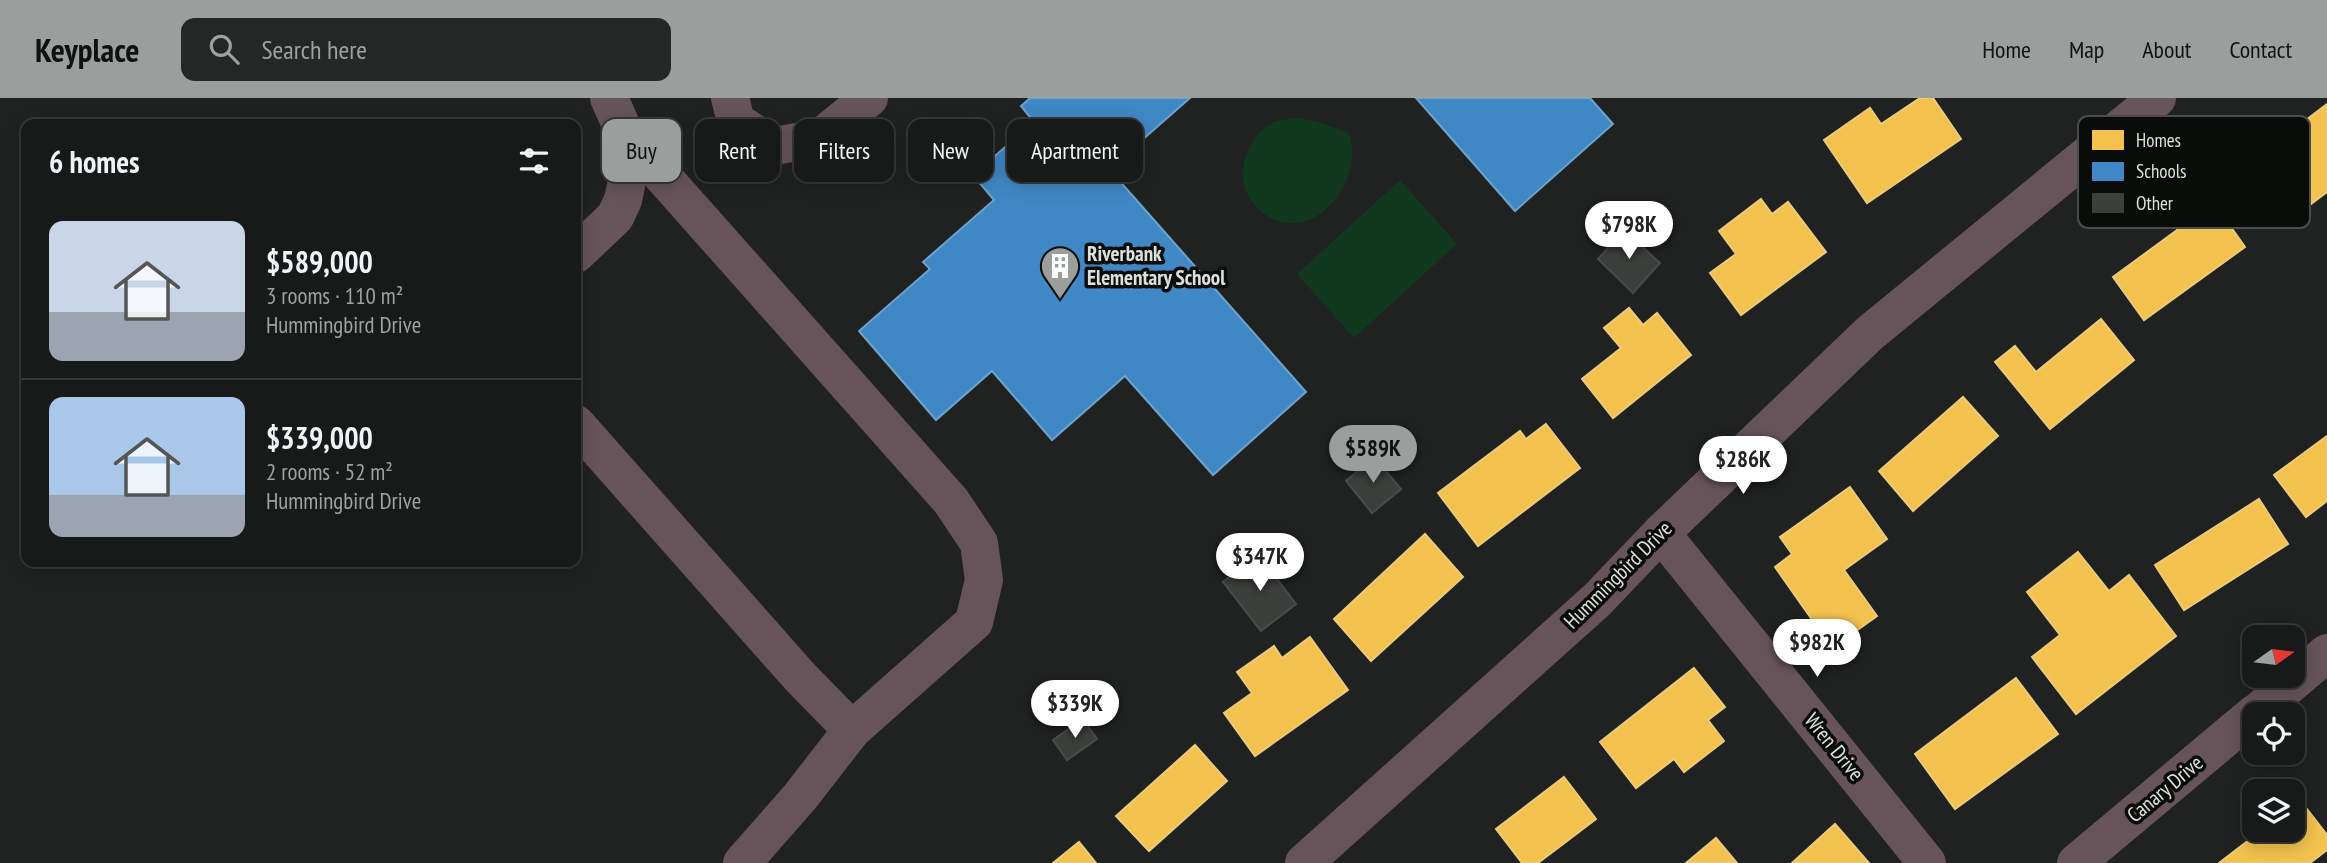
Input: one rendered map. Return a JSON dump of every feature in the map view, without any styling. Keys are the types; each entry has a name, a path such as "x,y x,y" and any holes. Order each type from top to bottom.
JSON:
{"street":[{"path":"609,98 618,119"},
{"path":"730,98 736,121 774,146 820,138 869,98"},
{"name":"Hummingbird Drive","path":"2135,116 2157,98"},
{"name":"Hummingbird Drive","path":"1304,863 1597,600 1661,533 1870,333 2078,163"},
{"path":"615,217 623,200 627,182"},
{"path":"668,182 951,501 979,543 984,580 974,622 852,730 800,797 742,863"},
{"path":"581,249 615,217 631,208 654,202 675,203 699,217"},
{"path":"581,430 801,678 852,730"},
{"name":"Wren Drive","path":"1661,533 1927,863"},
{"name":"Canary Drive","path":"2268,702 2327,653"},
{"name":"Canary Drive","path":"2076,863 2242,724"}],"green space":[{"path":"1298,118 1349,133 1351,167 1336,198 1319,215 1300,222 1282,222 1265,215 1252,202 1244,186 1243,166 1260,132 1275,122"},
{"path":"1400,180 1457,244 1354,338 1297,274"}],"building: Homes":[{"path":"1920,98 1933,98 1961,139 1867,203 1824,140 1870,108 1881,124"},
{"path":"2327,104 2327,192 2310,205 2310,117"},
{"path":"1761,199 1772,214 1788,202 1826,252 1741,315 1710,273 1736,254 1719,231"},
{"path":"2180,228 2232,228 2245,247 2144,320 2113,277"},
{"path":"1629,308 1643,325 1657,313 1691,355 1613,418 1582,379 1621,348 1604,328"},
{"path":"2101,319 2134,360 2050,429 1995,362 2015,346 2036,372"},
{"path":"1963,397 1998,436 1913,511 1879,471"},
{"path":"1546,424 1580,468 1478,546 1438,493 1520,431 1526,439"},
{"path":"2327,436 2327,501 2306,517 2274,475"},
{"path":"1850,487 1887,539 1844,570 1877,616 1832,648 1775,567 1792,554 1780,537"},
{"path":"2259,499 2288,544 2184,610 2155,565"},
{"path":"1425,534 1463,577 1371,661 1334,619"},
{"path":"2078,552 2109,591 2129,575 2176,636 2076,714 2032,657 2060,635 2027,592"},
{"path":"1310,637 1348,690 1255,756 1224,713 1252,693 1237,672 1274,646 1282,658"},
{"path":"1694,668 1725,707 1708,720 1724,741 1684,772 1674,759 1636,788 1600,742"},
{"path":"2016,678 2058,734 1955,809 1915,754"},
{"path":"1195,745 1227,781 1149,851 1116,816"},
{"path":"1564,777 1596,819 1538,863 1522,863 1496,829"},
{"path":"2305,806 2327,835 2327,850 2310,863 2219,863 2246,842 2305,842"},
{"path":"1835,824 1869,863 1792,863"},
{"path":"1716,838 1737,863 1686,863"},
{"path":"1079,842 1096,863 1053,863"}],"building: Schools":[{"name":"Riverbank Elementary School","path":"1030,98 1190,98 1143,139 1143,119 1032,119 1021,106"},
{"path":"1416,98 1590,98 1613,124 1515,211"},
{"name":"Riverbank Elementary School","path":"1007,145 1007,182 1120,182 1306,392 1213,475 1125,376 1052,440 992,371 936,420 859,331 930,269 923,262 994,200 979,182 993,182 993,158"}],"building: Other":[{"path":"1624,230 1660,263 1633,293 1598,259"},
{"path":"1374,457 1401,489 1372,513 1346,481"},
{"path":"1259,555 1296,604 1261,631 1223,582"},
{"path":"1083,719 1097,739 1067,760 1053,740"}],"place":[{"name":"Riverbank Elementary School","path":"1060,300"}]}
